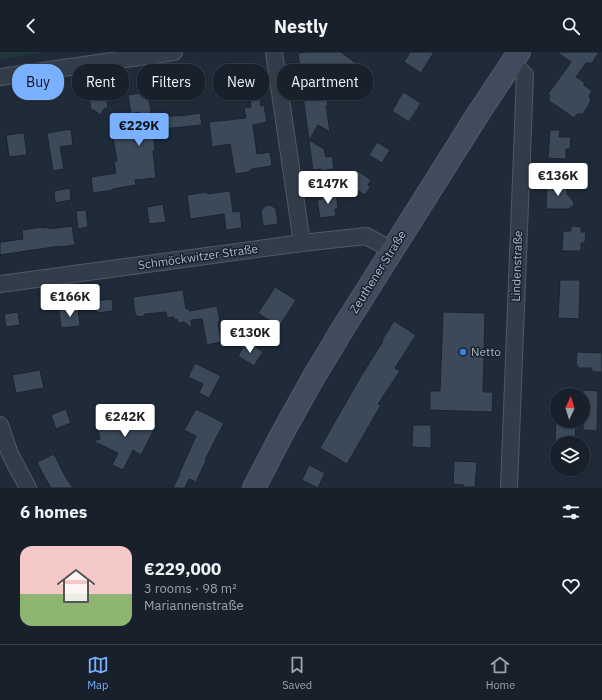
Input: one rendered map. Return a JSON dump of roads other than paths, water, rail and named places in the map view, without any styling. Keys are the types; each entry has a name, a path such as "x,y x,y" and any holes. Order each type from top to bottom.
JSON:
{"main road":[{"name":"Zeuthener Straße","path":"254,488 312,380 342,330 478,114 516,57"}],"street":[{"path":"0,77 174,52"},
{"path":"274,52 302,243"},
{"name":"Lindenstraße","path":"509,488 525,75 516,57"},
{"name":"Schmöckwitzer Straße","path":"0,284 302,243 366,236 392,250"},
{"path":"0,425 10,454 28,488"}],"place":[{"name":"Netto","path":"463,352"}]}
